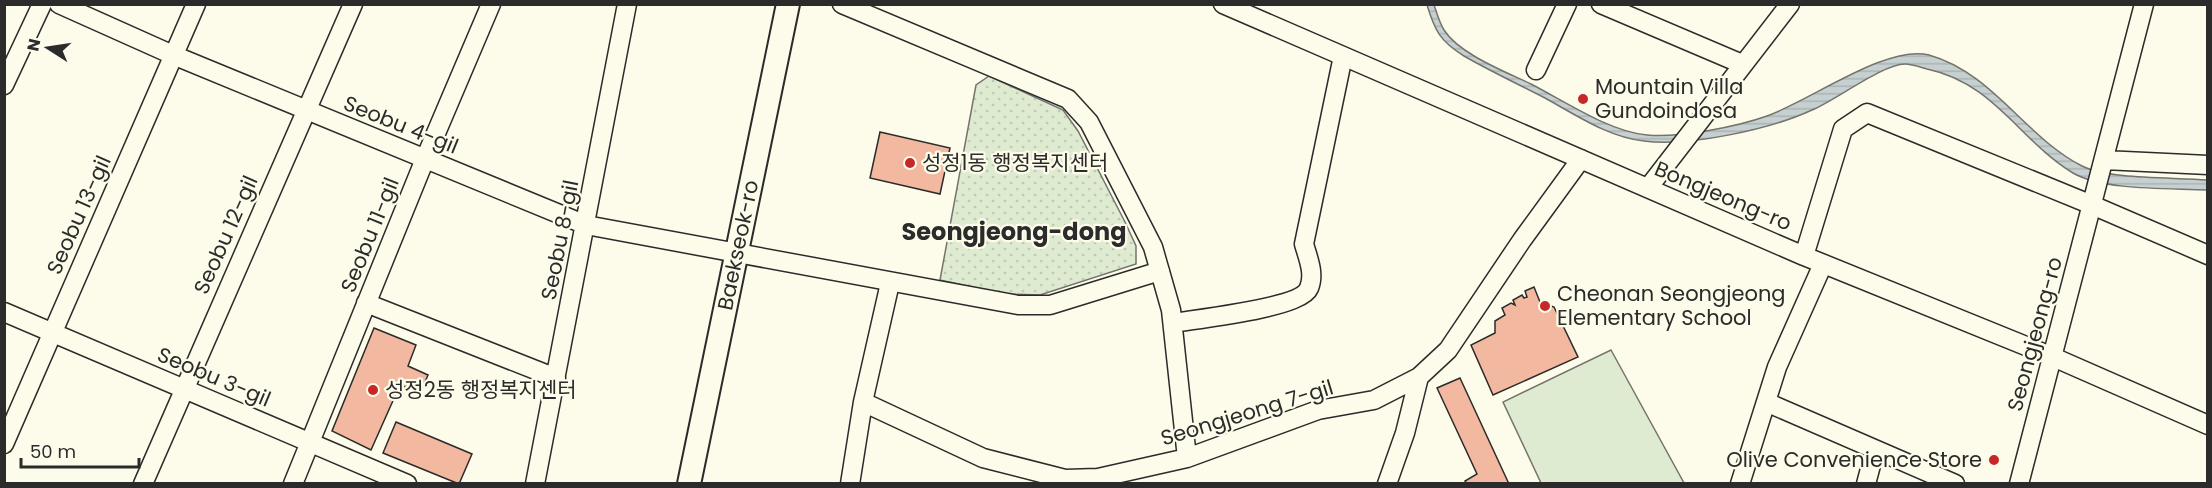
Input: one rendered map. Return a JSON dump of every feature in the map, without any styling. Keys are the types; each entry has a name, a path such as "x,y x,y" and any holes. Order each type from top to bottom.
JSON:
{"main road":[{"name":"Baekseok-ro","path":"689,483 788,4"}],"street":[{"path":"4,86 42,4"},
{"name":"Seobu 4-gil","path":"59,4 173,55 586,225 1018,305 1050,305 1160,271"},
{"name":"Seobu 13-gil","path":"4,444 196,4"},
{"name":"Seobu 12-gil","path":"143,483 352,4"},
{"name":"Seobu 11-gil","path":"293,483 491,4"},
{"name":"Seobu 8-gil","path":"535,483 627,4"},
{"path":"842,4 1068,99 1089,122 1153,247 1173,323 1187,458"},
{"name":"Bongjeong-ro","path":"1223,4 1804,256 2053,357 2208,425"},
{"path":"1536,70 1568,4"},
{"path":"1601,4 1742,64"},
{"path":"1648,188 1790,4"},
{"path":"2144,4 2104,162 2208,165"},
{"path":"1173,323 1278,304 1302,296 1309,289 1312,272 1304,244 1343,56"},
{"path":"1804,256 1843,129 1867,113 2094,200 2208,255"},
{"name":"Seongjeong 7-gil","path":"863,402 982,458 1064,481 1098,478 1187,458 1318,410 1374,400 1419,377 1448,350 1516,249 1581,159"},
{"name":"Seongjeong-ro","path":"2019,483 2104,162"},
{"path":"1740,483 1777,367 1823,264"},
{"path":"850,483 863,402 890,283"},
{"path":"366,303 556,378"},
{"name":"Seobu 3-gil","path":"4,312 407,483"},
{"path":"1387,483 1405,433 1419,377"},
{"path":"1766,402 1956,483"},
{"path":"1866,483 1875,450"}],"green space":[{"path":"989,76 1063,110 1078,131 1125,222 1136,246 1136,264 1040,295 1004,294 940,280 976,85"},
{"path":"1611,350 1684,483 1541,483 1503,402"}],"shaded area":[{"path":"1427,5 1434,5 1444,30 1460,47 1588,115 1633,133 1675,135 1740,124 1785,109 1848,76 1892,58 1912,54 1929,55 1952,64 1972,76 1991,90 2043,139 2082,166 2108,174 2125,176 2207,180 2207,190 2138,188 2086,179 2054,160 1988,99 1970,87 1950,76 1908,64 1896,66 1872,76 1812,110 1753,130 1683,141 1662,142 1631,139 1605,130 1464,56 1440,35"}],"building":[{"name":"성정1동 행정복지센터","path":"880,132 950,148 940,194 870,178"},
{"path":"1534,287 1540,302 1554,307 1578,357 1493,395 1471,345 1495,333 1495,321 1505,315 1502,308 1511,303 1515,305 1513,300 1522,295 1524,298 1527,297 1525,291"},
{"name":"성정2동 행정복지센터","path":"374,328 416,345 408,366 428,375 420,394 400,385 371,450 332,431"},
{"path":"1460,378 1509,484 1467,484 1465,481 1477,474 1437,388"},
{"path":"396,422 472,454 459,484 383,453"}],"place":[{"name":"Mountain Villa Gundoindosa","path":"1583,99"},
{"name":"성정1동 행정복지센터","path":"910,163"},
{"name":"Cheonan Seongjeong Elementary School","path":"1545,306"},
{"name":"성정2동 행정복지센터","path":"373,390"},
{"name":"Olive Convenience Store","path":"1994,460"}],"district":[{"name":"Seongjeong-dong","path":"1014,232"}]}
